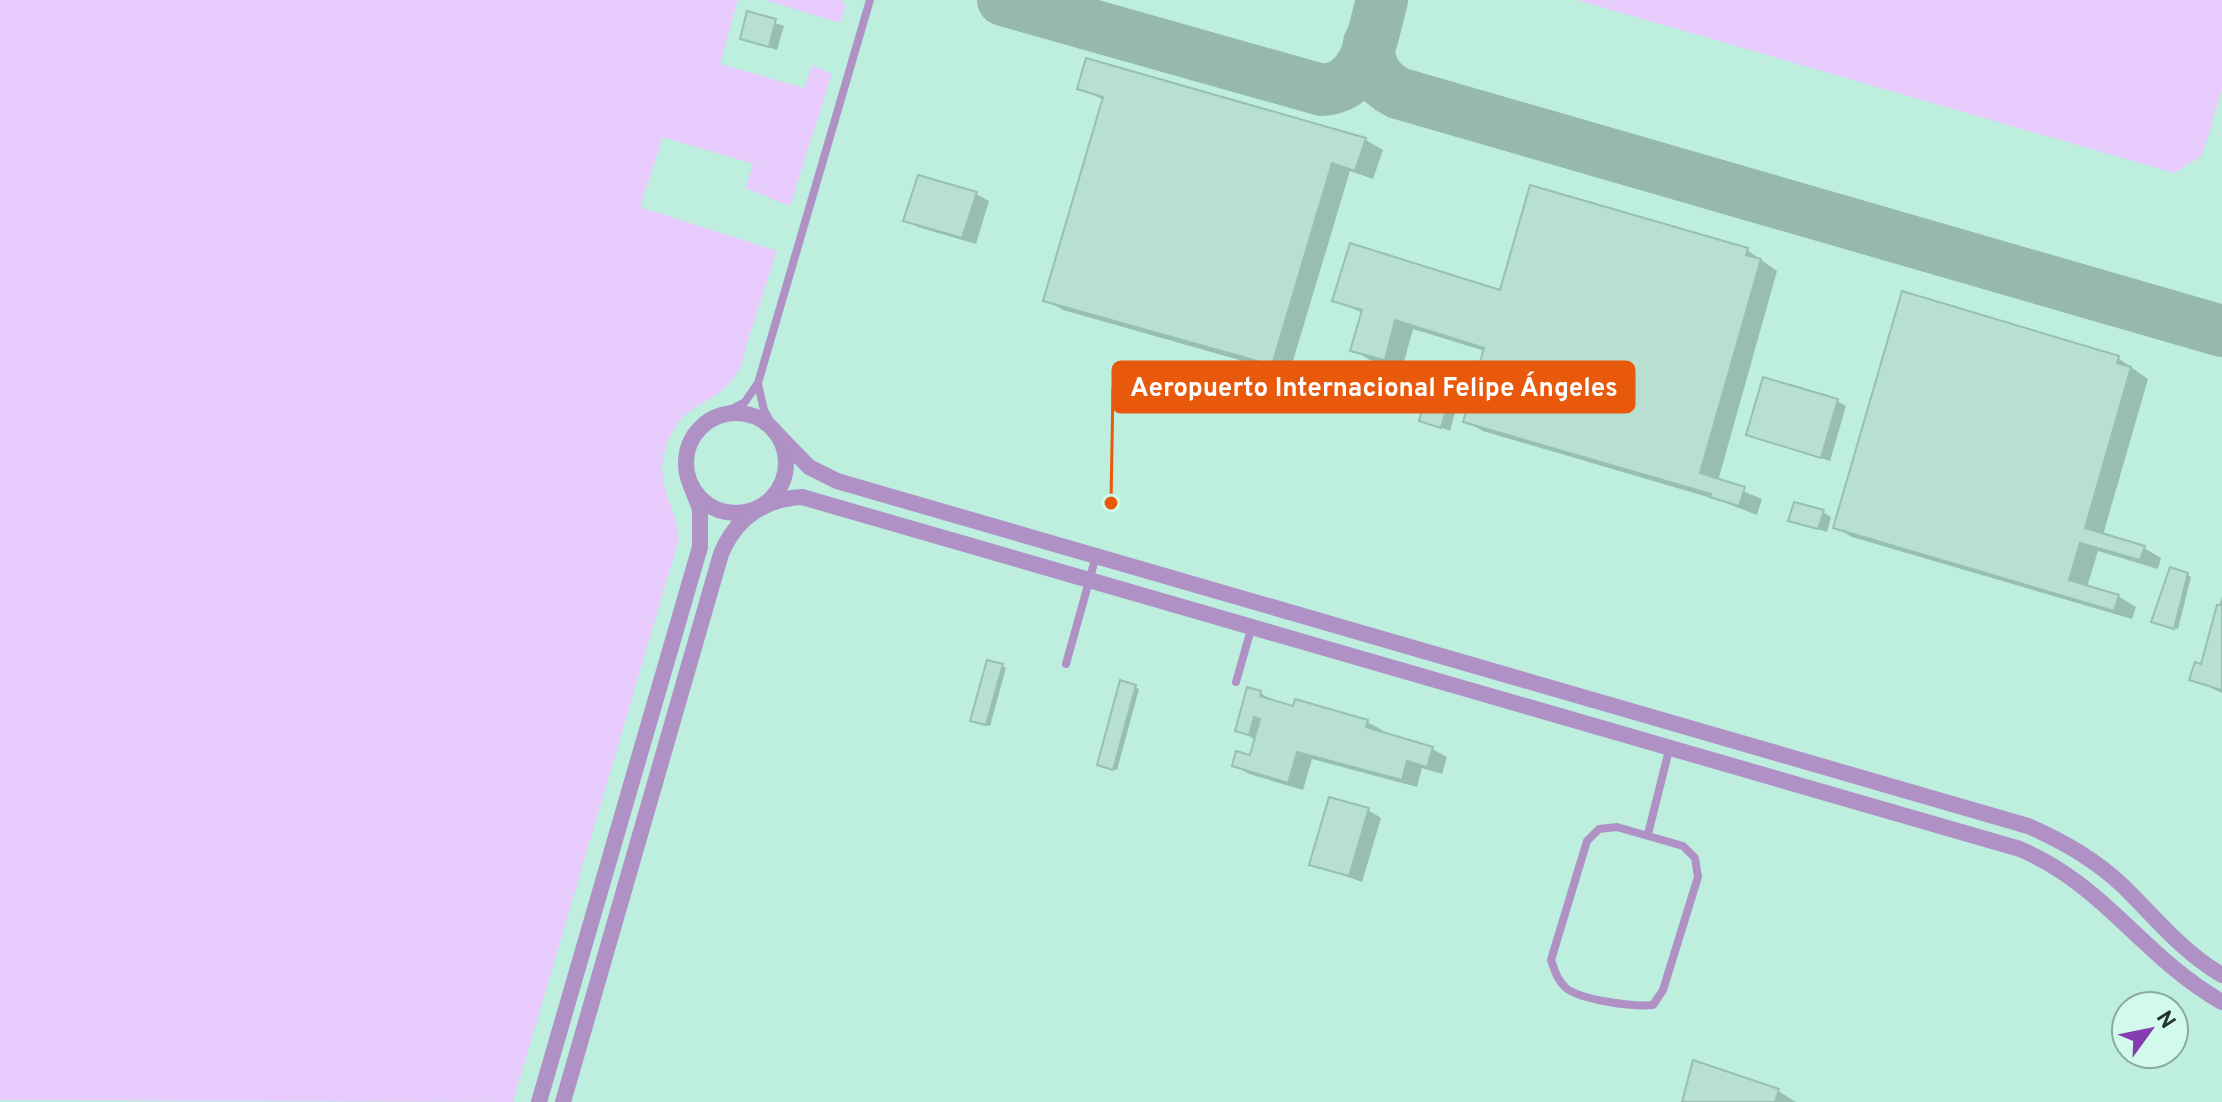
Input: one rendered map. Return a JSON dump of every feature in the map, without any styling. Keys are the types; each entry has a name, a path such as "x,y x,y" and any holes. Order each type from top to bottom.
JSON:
{"street":[{"path":"539,1102 700,547 700,509 685,463 691,440 707,422 719,416 744,413 768,424 809,467 837,481 2028,826 2067,844 2105,871 2173,939 2222,975"},
{"path":"563,1102 721,554 741,521 773,497 785,473 786,459 777,434"},
{"path":"691,486 699,498 723,511 736,513 788,498 816,498 2002,842 2038,856 2089,889 2158,958 2222,1002"}],"lane":[{"path":"719,416 745,402 758,383 870,0"},
{"path":"758,383 764,410 777,434"},
{"path":"1066,664 1096,555"},
{"path":"1236,682 1252,625"},
{"path":"1648,834 1670,746"},
{"path":"1617,827 1648,834 1683,846 1695,858 1698,877 1663,990 1653,1005 1634,1007 1568,990 1557,978 1551,960 1587,841 1599,829 1617,827"}],"shaded area":[{"path":"0,0 2222,0 2222,1102 0,1102"},
{"path":"0,0 738,0 720,64 804,88 812,65 832,74 790,206 746,188 753,164 663,137 640,207 777,251 738,371 727,386 678,423 664,455 663,476 679,539 513,1102 0,1100"},
{"path":"765,0 840,0 846,5 840,23"},
{"path":"1577,0 2222,0 2222,90 2202,156 2174,173"}],"building":[{"path":"747,11 776,19 769,47 740,39"},
{"path":"1086,58 1366,138 1355,171 1332,163 1272,365 1043,301 1103,97 1077,89"},
{"path":"918,175 977,192 962,238 903,221"},
{"path":"1530,185 1748,248 1746,255 1761,259 1700,473 1745,487 1739,506 1710,497 1711,494 1463,422 1484,348 1395,320 1385,360 1350,351 1362,310 1332,301 1350,243 1500,290"},
{"path":"1902,291 2119,356 2117,363 2131,367 2085,528 2145,546 2140,560 2080,543 2069,580 2119,595 2114,611 1833,528"},
{"path":"1763,377 1838,399 1821,458 1746,435"},
{"path":"1425,400 1447,406 1441,428 1419,421"},
{"path":"1794,502 1824,510 1818,529 1788,521"},
{"path":"2170,567 2188,573 2174,629 2151,622"},
{"path":"2217,605 2222,605 2222,690 2189,680 2195,662 2201,664"},
{"path":"987,660 1003,664 986,725 970,721"},
{"path":"1120,680 1136,685 1113,770 1097,765"},
{"path":"1247,687 1261,691 1260,696 1293,706 1295,699 1368,720 1366,727 1433,747 1427,767 1407,761 1402,780 1297,752 1288,783 1232,766 1236,751 1250,755 1260,719 1254,717 1249,735 1235,731"},
{"path":"1329,797 1369,808 1349,876 1309,865"},
{"path":"1693,1060 1779,1089 1775,1102 1682,1102"}],"taxiway":[{"path":"1003,0 1322,90 1337,87 1359,69 1371,43 1382,0"},
{"path":"1369,43 1375,73 1398,93 2222,331"}],"place":[{"name":"Aeropuerto Internacional Felipe Ángeles","path":"1111,503"}]}
